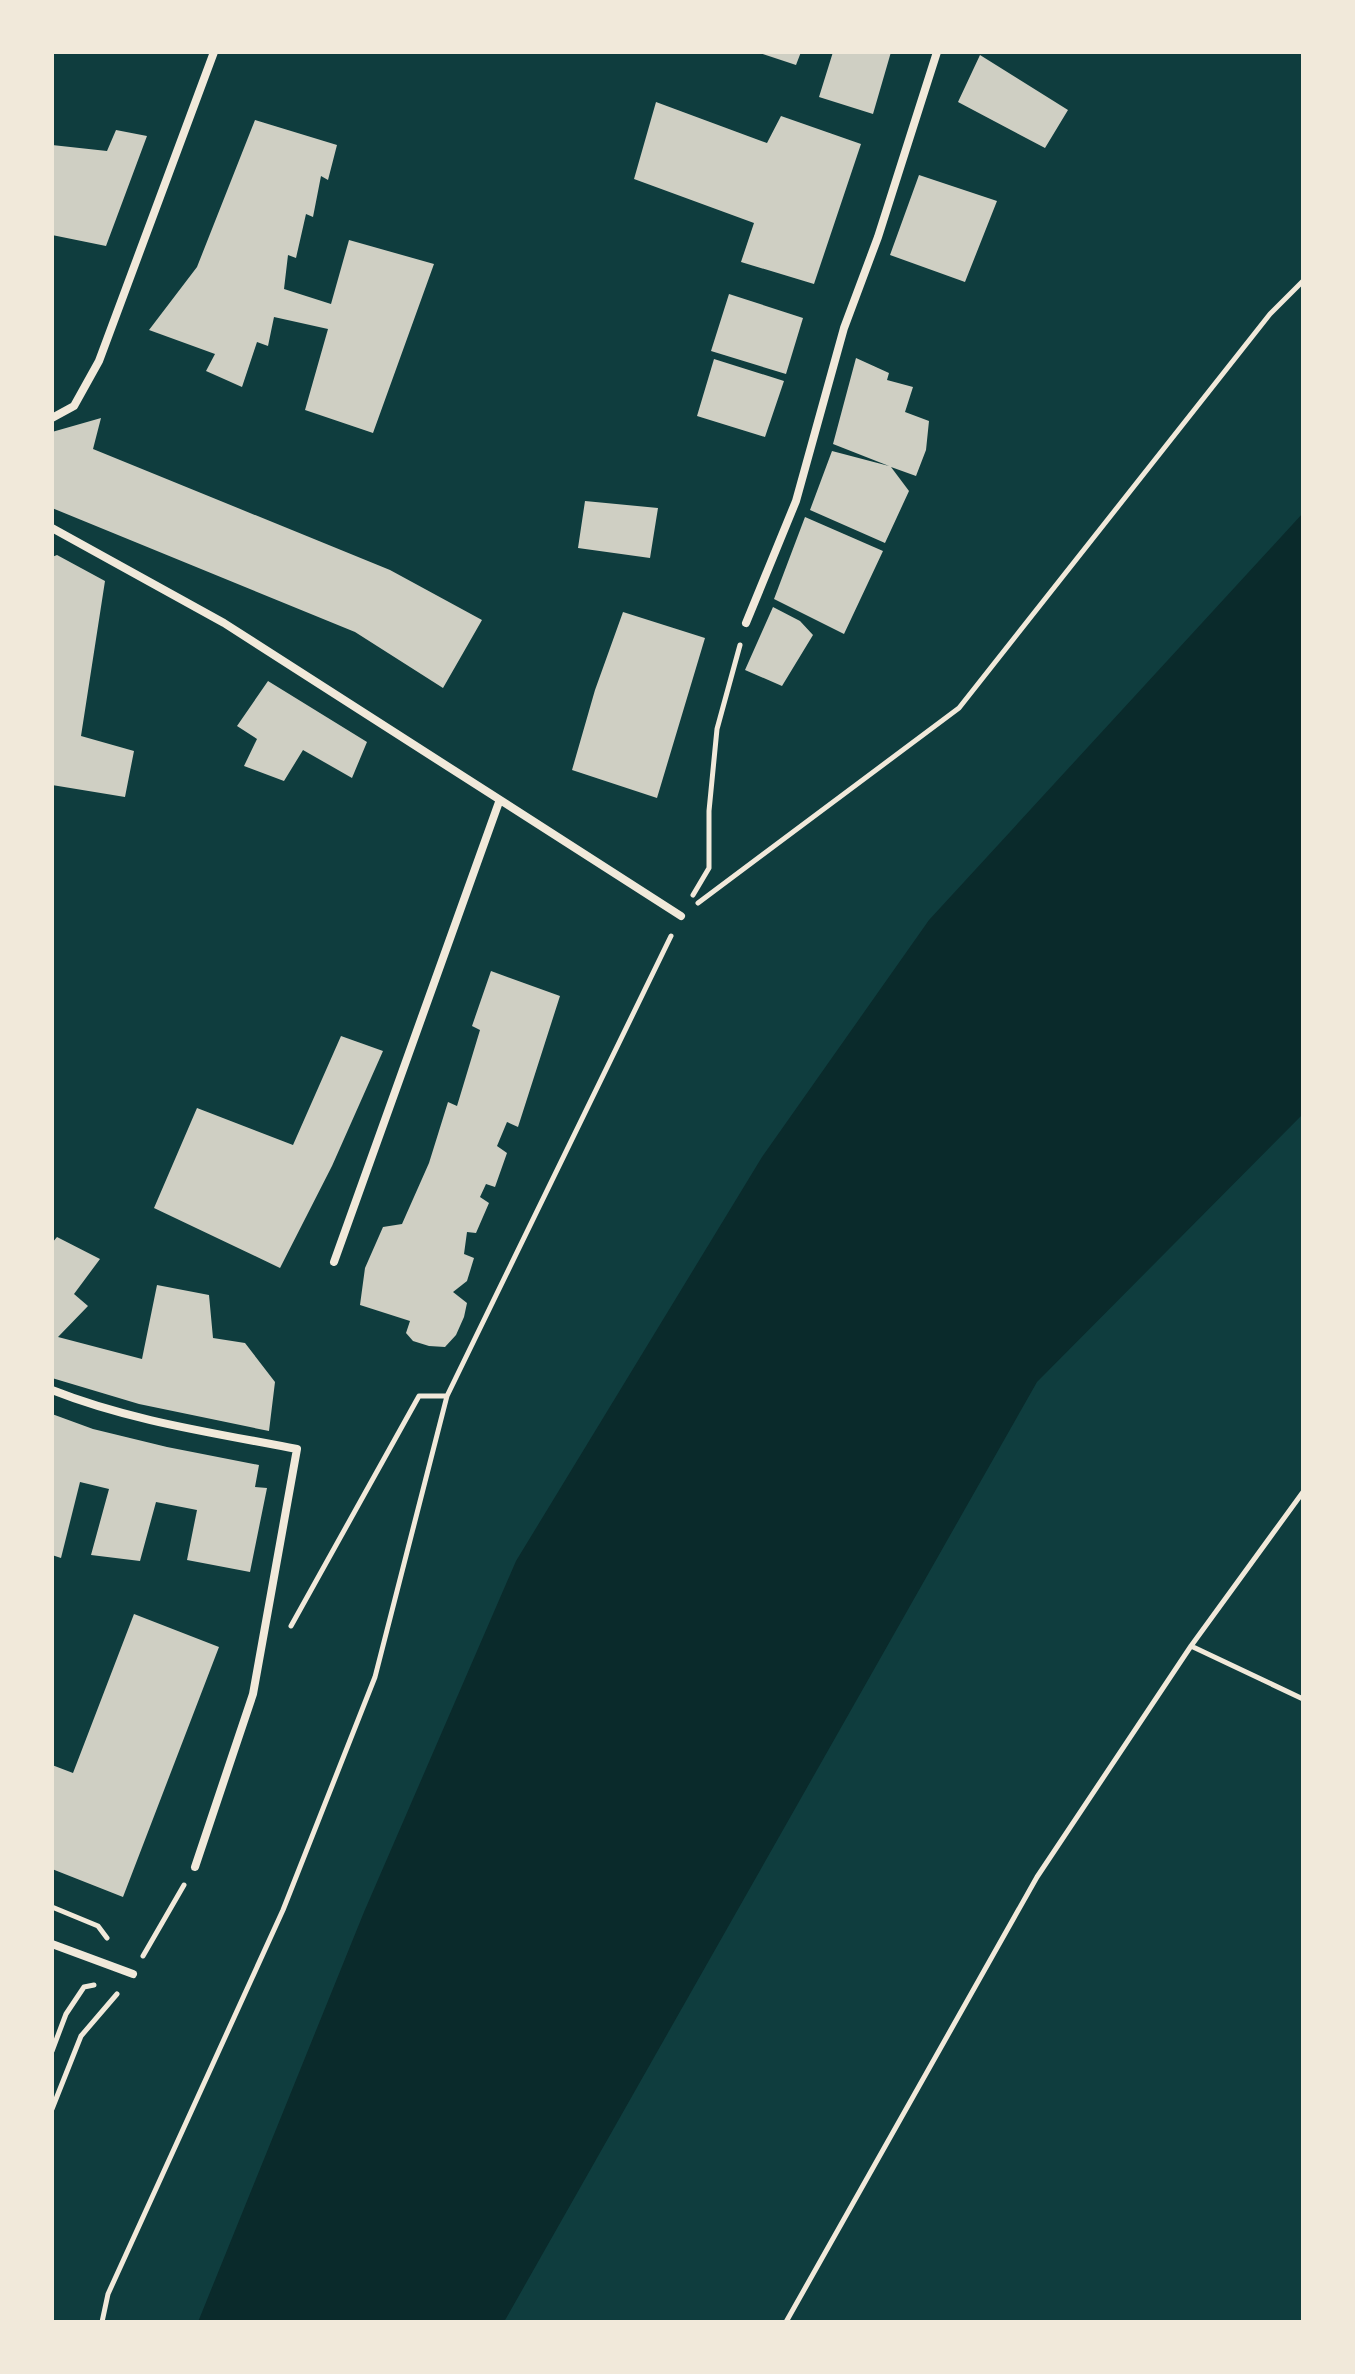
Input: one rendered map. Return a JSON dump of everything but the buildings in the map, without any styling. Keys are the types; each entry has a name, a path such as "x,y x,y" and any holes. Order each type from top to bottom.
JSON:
{"street":[{"path":"52,418 74,406 99,361 214,52"},
{"path":"746,623 796,501 844,328 878,237 937,52"},
{"path":"52,528 224,623 681,916"},
{"path":"334,1262 499,802"},
{"path":"52,1390 81,1401 178,1426 297,1449 253,1694 195,1867"},
{"path":"52,1944 133,1974"}],"path":[{"path":"681,916 959,708 1270,314 1303,281"},
{"path":"102,2322 108,2294 283,1910 375,1677 447,1396 681,916 709,868 709,811 717,729 746,623"},
{"path":"283,1640 419,1396 447,1396"},
{"path":"786,2322 1037,1877 1191,1646 1303,1492"},
{"path":"1191,1646 1303,1699"},
{"path":"52,2109 81,2036 133,1974 195,1867"},
{"path":"52,2051 66,2014 84,1987 133,1974"}],"water":[{"path":"1303,513 1303,1114 1037,1382 504,2322 198,2322 364,1912 516,1561 762,1157 929,920"}]}
